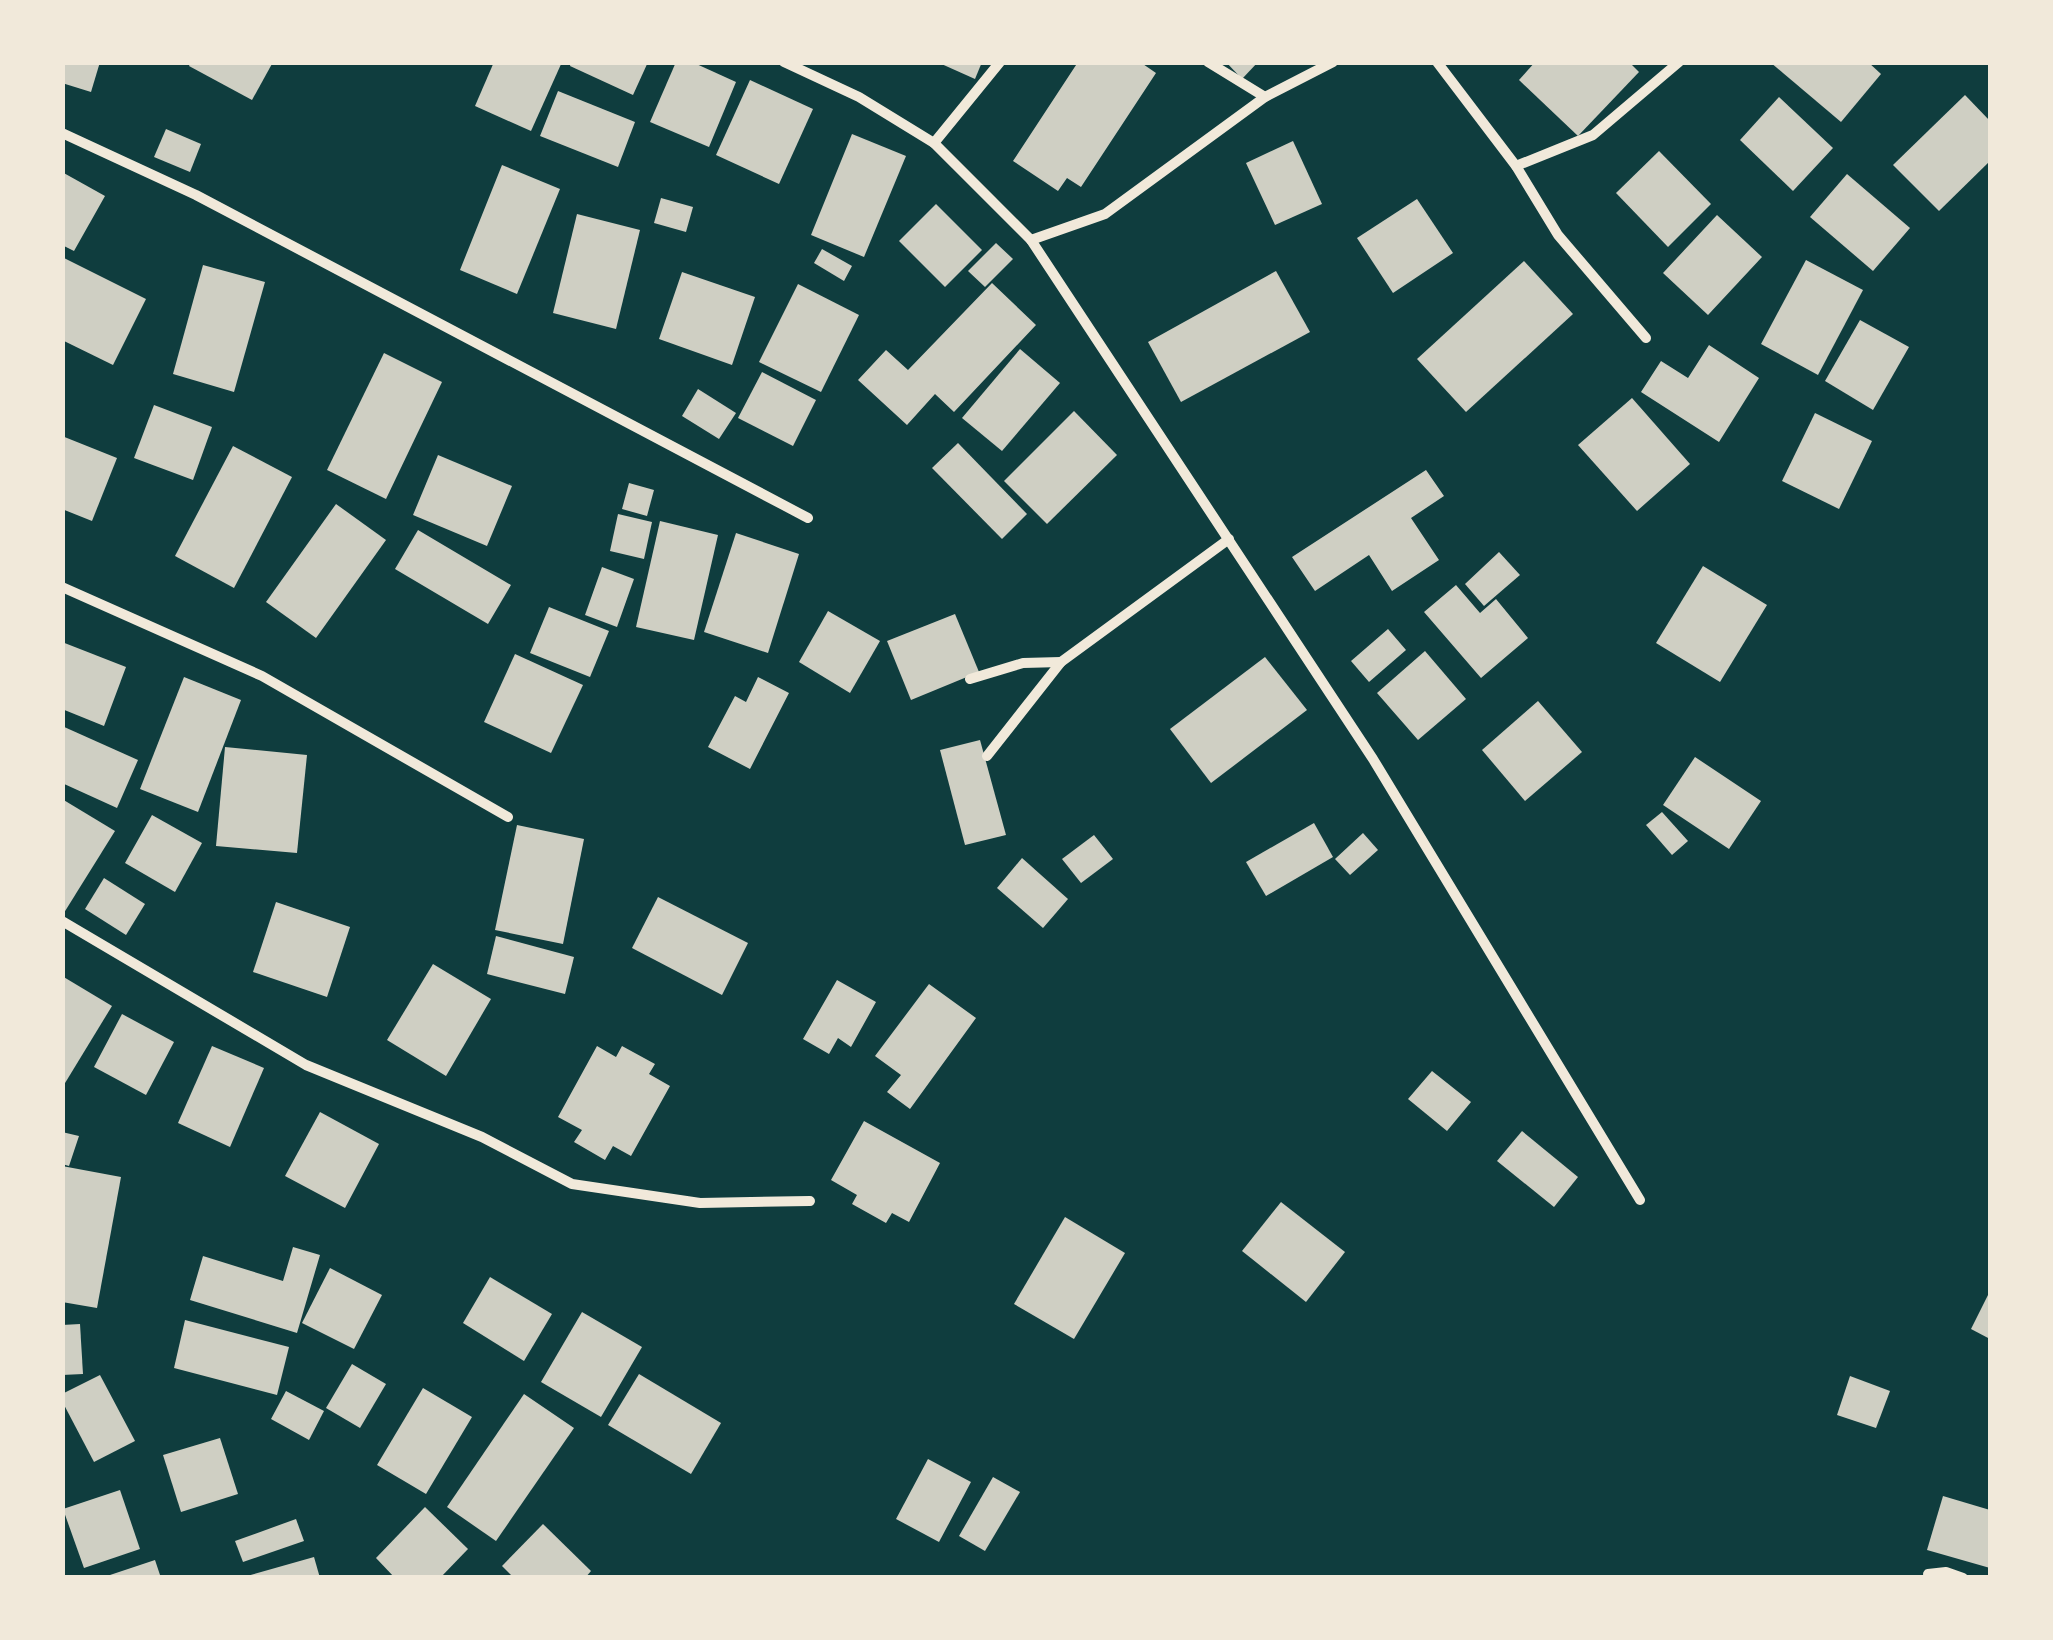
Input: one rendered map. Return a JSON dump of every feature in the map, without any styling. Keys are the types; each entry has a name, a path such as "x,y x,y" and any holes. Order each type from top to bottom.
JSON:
{"street":[{"path":"784,62 859,96 934,142 1031,240 1374,758 1640,1200"},
{"path":"934,142 1000,62"},
{"path":"1208,62 1266,97"},
{"path":"1031,240 1105,214 1266,97 1333,62"},
{"path":"1436,62 1516,166 1558,234 1646,338"},
{"path":"1516,166 1594,135 1679,62"},
{"path":"62,133 196,195 808,518"},
{"path":"987,756 1061,662 1229,539"},
{"path":"62,587 262,676 508,817"},
{"path":"970,679 1023,663 1061,662"},
{"path":"62,921 306,1064 482,1137 572,1184 700,1203 810,1201"},
{"path":"1928,1574 1946,1572 1963,1578"}],"building":[{"path":"62,62 100,62 91,92 62,83"},
{"path":"191,62 273,62 252,100 189,66"},
{"path":"494,62 562,62 531,131 475,106"},
{"path":"571,62 648,62 633,95 570,66"},
{"path":"676,62 692,62 736,82 709,147 650,122"},
{"path":"937,62 982,62 975,79"},
{"path":"1078,62 1140,62 1156,73 1081,187 1067,178 1058,191 1013,161"},
{"path":"1226,62 1258,62 1242,79"},
{"path":"1535,62 1629,62 1639,72 1578,136 1519,80"},
{"path":"1770,62 1868,62 1881,74 1841,122"},
{"path":"750,80 813,109 779,184 716,155"},
{"path":"558,91 635,122 618,167 540,136"},
{"path":"1965,95 1990,121 1990,161 1939,211 1893,165"},
{"path":"1779,97 1833,148 1793,191 1740,140"},
{"path":"166,129 201,144 190,172 154,157"},
{"path":"852,134 906,156 864,257 811,235"},
{"path":"1293,141 1322,204 1275,225 1246,163"},
{"path":"1659,151 1711,204 1668,247 1616,193"},
{"path":"502,165 560,189 517,294 460,270"},
{"path":"62,172 105,196 74,251 62,245"},
{"path":"1847,174 1910,228 1873,271 1810,217"},
{"path":"661,198 693,207 686,232 654,223"},
{"path":"1417,199 1453,253 1393,293 1357,238"},
{"path":"936,204 982,250 945,287 899,241"},
{"path":"577,214 640,230 616,329 553,313"},
{"path":"1717,215 1762,257 1708,315 1663,273"},
{"path":"996,243 1013,259 985,287 968,271"},
{"path":"822,249 852,266 844,281 814,263"},
{"path":"62,257 146,299 113,365 62,340"},
{"path":"1806,260 1863,290 1818,375 1761,344"},
{"path":"1524,261 1573,314 1466,412 1417,359"},
{"path":"203,265 265,282 234,392 173,374"},
{"path":"1276,271 1310,332 1181,402 1148,342"},
{"path":"682,272 755,297 732,365 659,339"},
{"path":"992,283 1036,325 954,412 935,394 907,425 858,380 886,350 908,370"},
{"path":"798,284 859,315 821,392 759,362"},
{"path":"1860,320 1909,347 1873,410 1825,381"},
{"path":"1709,345 1759,378 1719,442 1641,392 1661,361 1688,378"},
{"path":"1020,349 1060,383 1002,451 962,418"},
{"path":"384,353 442,382 386,499 327,470"},
{"path":"762,372 816,400 793,446 738,418"},
{"path":"698,389 736,413 719,439 682,416"},
{"path":"1632,398 1690,464 1637,511 1578,445"},
{"path":"154,405 212,427 193,480 134,458"},
{"path":"1074,411 1117,455 1047,524 1004,481"},
{"path":"1815,413 1872,441 1839,509 1782,481"},
{"path":"62,436 117,458 92,521 62,509"},
{"path":"958,443 1027,514 1002,539 932,468"},
{"path":"233,446 292,477 234,588 175,556"},
{"path":"438,455 512,486 487,546 413,515"},
{"path":"1426,470 1444,496 1411,518 1439,560 1392,591 1369,555 1315,591 1292,557"},
{"path":"629,483 654,490 647,516 622,509"},
{"path":"336,504 386,540 316,638 266,602"},
{"path":"618,514 652,522 644,559 610,551"},
{"path":"660,521 718,535 694,640 636,627"},
{"path":"418,530 511,585 488,624 395,569"},
{"path":"736,533 799,554 768,653 704,632"},
{"path":"1499,552 1520,575 1484,606 1465,584"},
{"path":"1703,566 1767,605 1720,682 1656,643"},
{"path":"602,567 634,579 617,627 585,615"},
{"path":"1456,585 1480,613 1496,599 1528,638 1481,678 1424,612"},
{"path":"549,607 609,631 590,677 530,653"},
{"path":"828,611 880,641 850,693 799,662"},
{"path":"955,614 979,672 911,700 887,641"},
{"path":"1388,629 1406,650 1369,682 1351,661"},
{"path":"62,642 126,667 104,726 62,709"},
{"path":"1425,651 1466,699 1418,740 1377,693"},
{"path":"515,654 583,685 551,753 484,722"},
{"path":"1265,657 1307,710 1211,783 1170,729"},
{"path":"184,677 241,700 198,812 140,789"},
{"path":"758,677 789,693 750,769 708,747 735,696 746,702"},
{"path":"1538,701 1582,752 1525,801 1482,750"},
{"path":"62,726 138,760 117,808 62,783"},
{"path":"980,740 1006,835 965,845 940,750"},
{"path":"225,747 307,755 297,853 216,846"},
{"path":"1695,757 1761,801 1729,849 1663,805"},
{"path":"62,799 115,831 62,916"},
{"path":"1662,812 1688,841 1672,855 1646,825"},
{"path":"152,815 202,843 175,892 125,863"},
{"path":"1314,823 1333,857 1266,896 1246,862"},
{"path":"517,825 584,839 563,944 495,930"},
{"path":"1363,833 1378,850 1350,875 1335,859"},
{"path":"1094,835 1113,859 1081,883 1062,859"},
{"path":"1022,858 1068,899 1043,928 997,888"},
{"path":"104,878 145,904 126,935 85,909"},
{"path":"658,897 748,943 722,995 632,948"},
{"path":"276,902 350,927 327,997 253,972"},
{"path":"496,936 574,957 565,994 487,974"},
{"path":"433,964 491,999 446,1076 387,1040"},
{"path":"62,976 112,1006 62,1088"},
{"path":"837,980 876,1002 851,1047 838,1038 829,1054 803,1039"},
{"path":"929,984 976,1018 910,1109 887,1092 901,1075 875,1056"},
{"path":"122,1014 174,1042 146,1095 94,1067"},
{"path":"212,1046 264,1068 230,1147 178,1123"},
{"path":"597,1046 616,1057 622,1046 655,1064 649,1074 670,1086 631,1156 613,1146 605,1160 574,1142 582,1130 558,1117"},
{"path":"1432,1071 1471,1102 1447,1131 1408,1099"},
{"path":"320,1112 379,1144 345,1208 285,1176"},
{"path":"864,1121 940,1163 909,1222 892,1213 886,1223 852,1204 857,1195 831,1180"},
{"path":"1522,1131 1578,1177 1554,1207 1497,1161"},
{"path":"62,1132 79,1136 69,1166 62,1164"},
{"path":"62,1166 121,1177 97,1308 62,1302"},
{"path":"1281,1202 1345,1252 1306,1302 1242,1251"},
{"path":"1065,1217 1125,1253 1074,1339 1014,1304"},
{"path":"293,1247 320,1255 297,1333 190,1300 203,1256 283,1281"},
{"path":"330,1268 382,1295 354,1349 302,1323"},
{"path":"490,1277 552,1314 524,1361 463,1323"},
{"path":"1990,1291 1990,1339 1971,1329"},
{"path":"582,1312 642,1347 601,1417 541,1382"},
{"path":"185,1320 289,1347 277,1395 174,1368"},
{"path":"80,1324 83,1374 62,1375 62,1325"},
{"path":"352,1364 386,1384 360,1428 326,1408"},
{"path":"639,1374 721,1423 691,1474 608,1425"},
{"path":"100,1375 135,1441 94,1462 62,1394"},
{"path":"1850,1376 1890,1391 1876,1428 1837,1415"},
{"path":"423,1388 472,1417 426,1494 377,1465"},
{"path":"286,1391 324,1411 309,1440 271,1419"},
{"path":"524,1394 574,1428 496,1541 447,1507"},
{"path":"220,1438 238,1494 181,1512 163,1455"},
{"path":"928,1459 971,1482 939,1542 896,1519"},
{"path":"993,1477 1020,1492 985,1551 959,1536"},
{"path":"120,1490 140,1549 84,1568 63,1509"},
{"path":"1943,1496 1990,1510 1990,1568 1927,1550"},
{"path":"425,1507 468,1549 440,1578 395,1578 376,1558"},
{"path":"296,1519 304,1541 243,1562 235,1541"},
{"path":"543,1524 591,1571 585,1578 514,1578 502,1566"},
{"path":"314,1557 320,1578 247,1578 247,1576"},
{"path":"155,1560 161,1578 104,1578 104,1577"}]}
